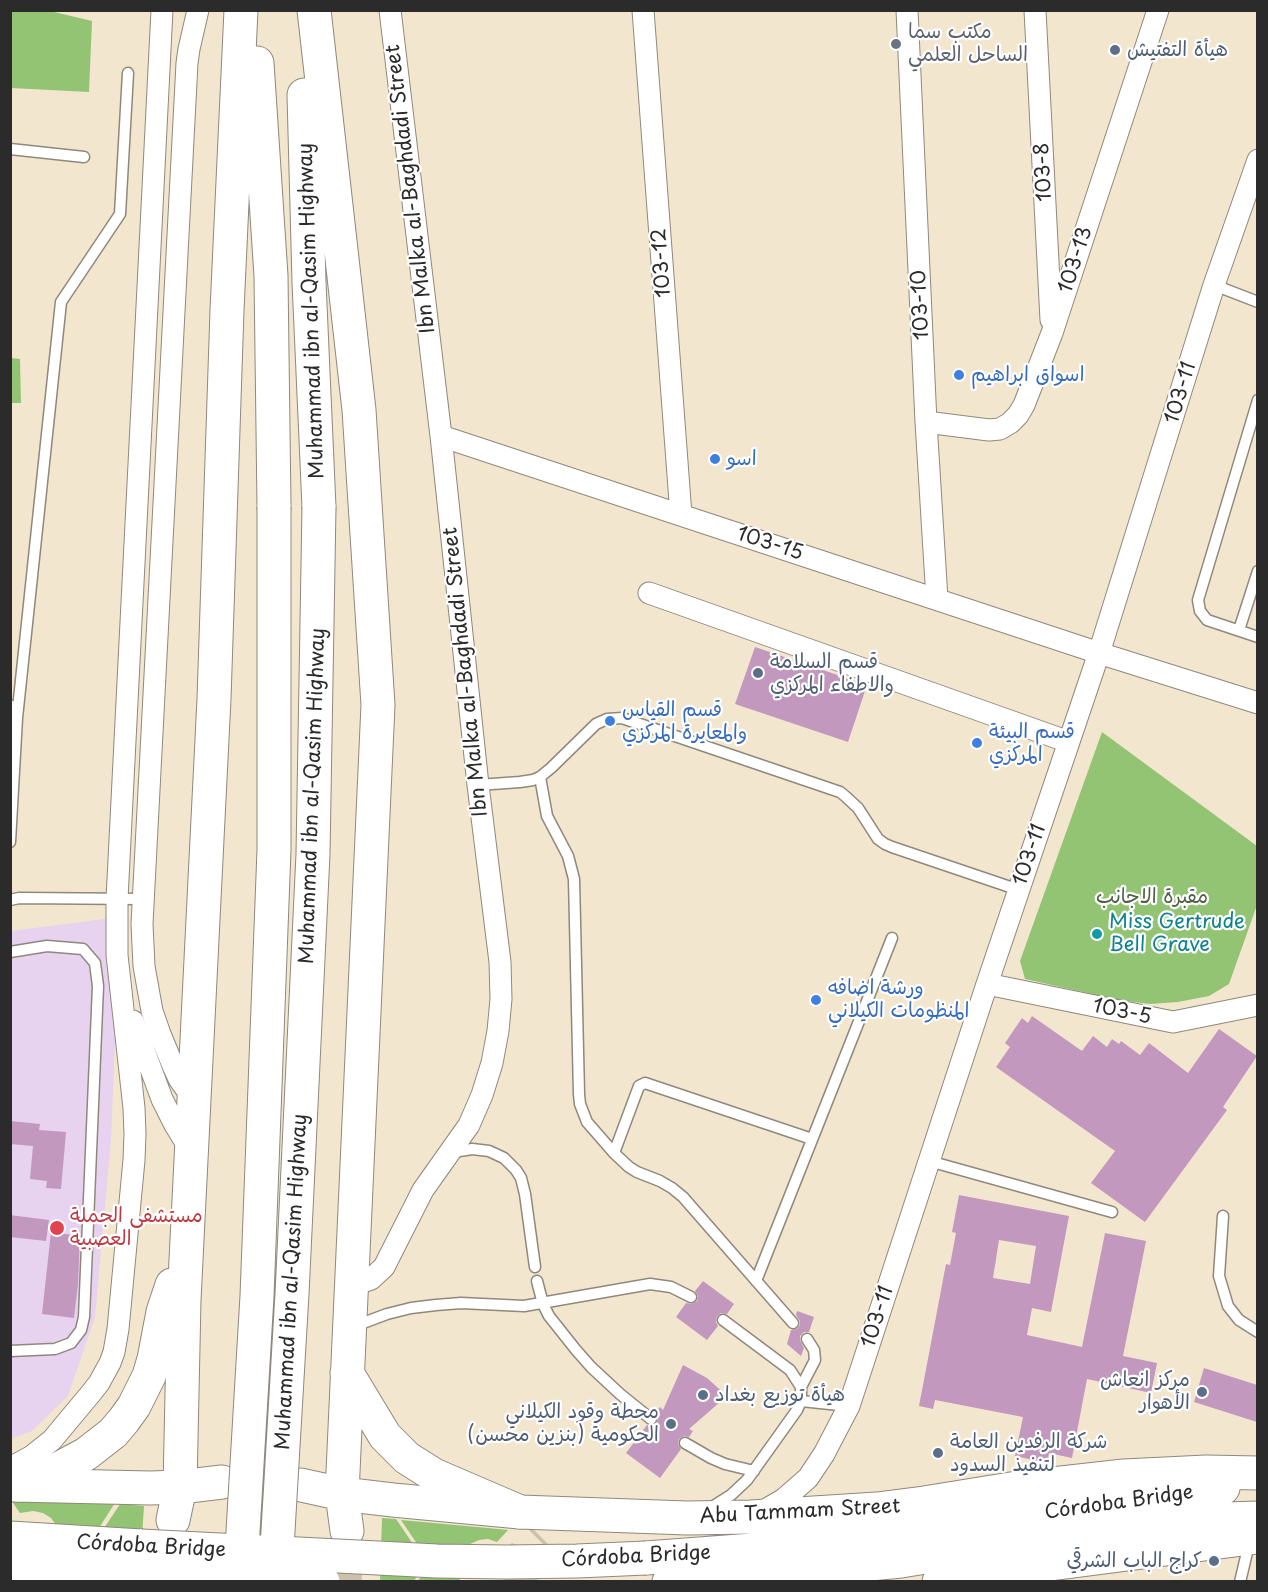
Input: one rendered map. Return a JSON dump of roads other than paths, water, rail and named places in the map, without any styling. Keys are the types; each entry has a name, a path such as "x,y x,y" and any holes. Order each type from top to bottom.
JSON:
{"main road":[{"path":"173,1520 180,1487 186,1260 214,699 241,10"},
{"name":"Muhammad ibn al-Qasim Highway","path":"240,1581 257,1296 274,850 271,276 254,10"},
{"name":"Muhammad ibn al-Qasim Highway","path":"275,1581 313,866 320,507 309,282 302,10"},
{"path":"314,10 359,410 378,705 350,1286 342,1494 346,1531"},
{"path":"13,1480 74,1462 106,1439 124,1420 149,1376 167,1297 186,1260"},
{"path":"347,1373 385,1436 407,1458 434,1475 530,1524"},
{"name":"Abu Tammam Street","path":"301,1485 342,1494 393,1500 530,1524 585,1515 751,1517 912,1505 1017,1488 1124,1476 1206,1472 1257,1473"},
{"path":"13,1480 150,1488 222,1482"},
{"name":"Córdoba Bridge","path":"10,1539 437,1561 566,1561 646,1558 847,1541 1023,1515 1171,1497 1257,1482"},
{"name":"Córdoba Bridge","path":"669,1581 901,1561 1141,1525 1196,1521 1255,1531"},
{"path":"939,1581 1255,1531"},
{"name":"Córdoba Bridge","path":"10,1564 323,1581"}],"street":[{"path":"13,1480 32,1456 56,1435 99,1383 114,1352 119,1317 135,1160 135,1134 132,1082 117,955 117,899 164,10 198,12 187,63 142,945 152,1011 179,1079 194,1100"},
{"name":"Ibn Malka al-Baghdadi Street","path":"350,1286 371,1279 384,1267 419,1197 469,1125 492,1063 501,999 500,962 478,785 441,436 390,10"},
{"name":"103-12","path":"643,10 681,515"},
{"name":"103-10","path":"908,10 926,422 937,599"},
{"name":"103-8","path":"1035,10 1052,333"},
{"name":"103-13","path":"926,422 989,430 1000,429 1010,423 1024,405 1052,333 1158,10"},
{"name":"103-11","path":"751,1517 784,1499 808,1478 829,1446 849,1406 987,984 1099,653 1214,285 1257,160"},
{"name":"103-15","path":"441,436 1257,703"},
{"path":"649,593 1069,742"},
{"path":"120,984 162,1098 191,1152"},
{"name":"103-5","path":"987,984 1173,1022 1257,1005"}],"lane":[{"path":"10,842 17,718 61,302 120,214 128,73"},
{"path":"10,149 84,157"},
{"path":"1214,285 1257,302"},
{"path":"1257,400 1198,600 1200,611 1207,621 1257,637"},
{"path":"1239,630 1257,571"},
{"path":"10,705 17,718"},
{"path":"478,785 520,782 540,777 596,724 607,719 622,718 840,792 858,808 878,839 885,844 1019,890"},
{"path":"540,777 547,816 568,856 574,879 580,1104 587,1122 621,1161 637,1172 666,1184 683,1197 793,1323"},
{"path":"10,900 19,898 145,898"},
{"path":"756,1281 892,938"},
{"path":"10,952 46,946 83,949 95,963 98,986 85,1305 81,1330 71,1343 55,1349 10,1351"},
{"path":"614,1153 639,1086 645,1083 812,1139"},
{"path":"450,1152 472,1149 489,1151 504,1158 516,1170 524,1185 535,1268"},
{"path":"929,1161 1112,1212"},
{"path":"1223,1216 1219,1276 1228,1306 1239,1320 1257,1332"},
{"path":"537,1281 543,1304 558,1328 591,1367 651,1419"},
{"path":"349,1329 387,1314 411,1308 462,1304 524,1306 650,1284 671,1287 691,1297"},
{"path":"723,1320 790,1370 801,1387"},
{"path":"687,1518 712,1507 740,1488 794,1414 801,1401 801,1387 815,1360 814,1350 807,1339"},
{"path":"801,1401 849,1406"},
{"path":"685,1443 725,1464 754,1471"},
{"path":"1240,1581 1255,1531"}],"tunnel":[{"path":"345,1582 347,1531"},
{"path":"521,1582 523,1557 527,1549 540,1536"}],"place":[{"name":"مكتب سما الساحل العلمي","path":"896,44"},
{"name":"هيأة التفتيش","path":"1115,50"},
{"name":"اسواق ابراهيم","path":"959,375"},
{"name":"اسو","path":"715,459"},
{"name":"قسم السلامة والاطفاء المركزي","path":"758,673"},
{"name":"قسم القياس والمعايرة المركزي","path":"610,721"},
{"name":"قسم البيئة المركزي","path":"977,743"},
{"name":"Miss Gertrude Bell Grave","path":"1097,934"},
{"name":"ورشة اضافه المنظومات الكيلاني","path":"816,1000"},
{"name":"مستشفى الجملة العصبية","path":"57,1228"},
{"name":"مركز انعاش الأهوار","path":"1202,1392"},
{"name":"هيأة توزيع بغداد","path":"703,1395"},
{"name":"محطة وقود الكيلاني الحكومية (بنزين محسن)","path":"671,1424"},
{"name":"شركة الرفدين العامة لتنفيذ السدود","path":"938,1453"},
{"name":"كراج الباب الشرقي","path":"1214,1561"}],"park label":[{"name":"مقبرة الاجانب","path":"1152,897"}]}
